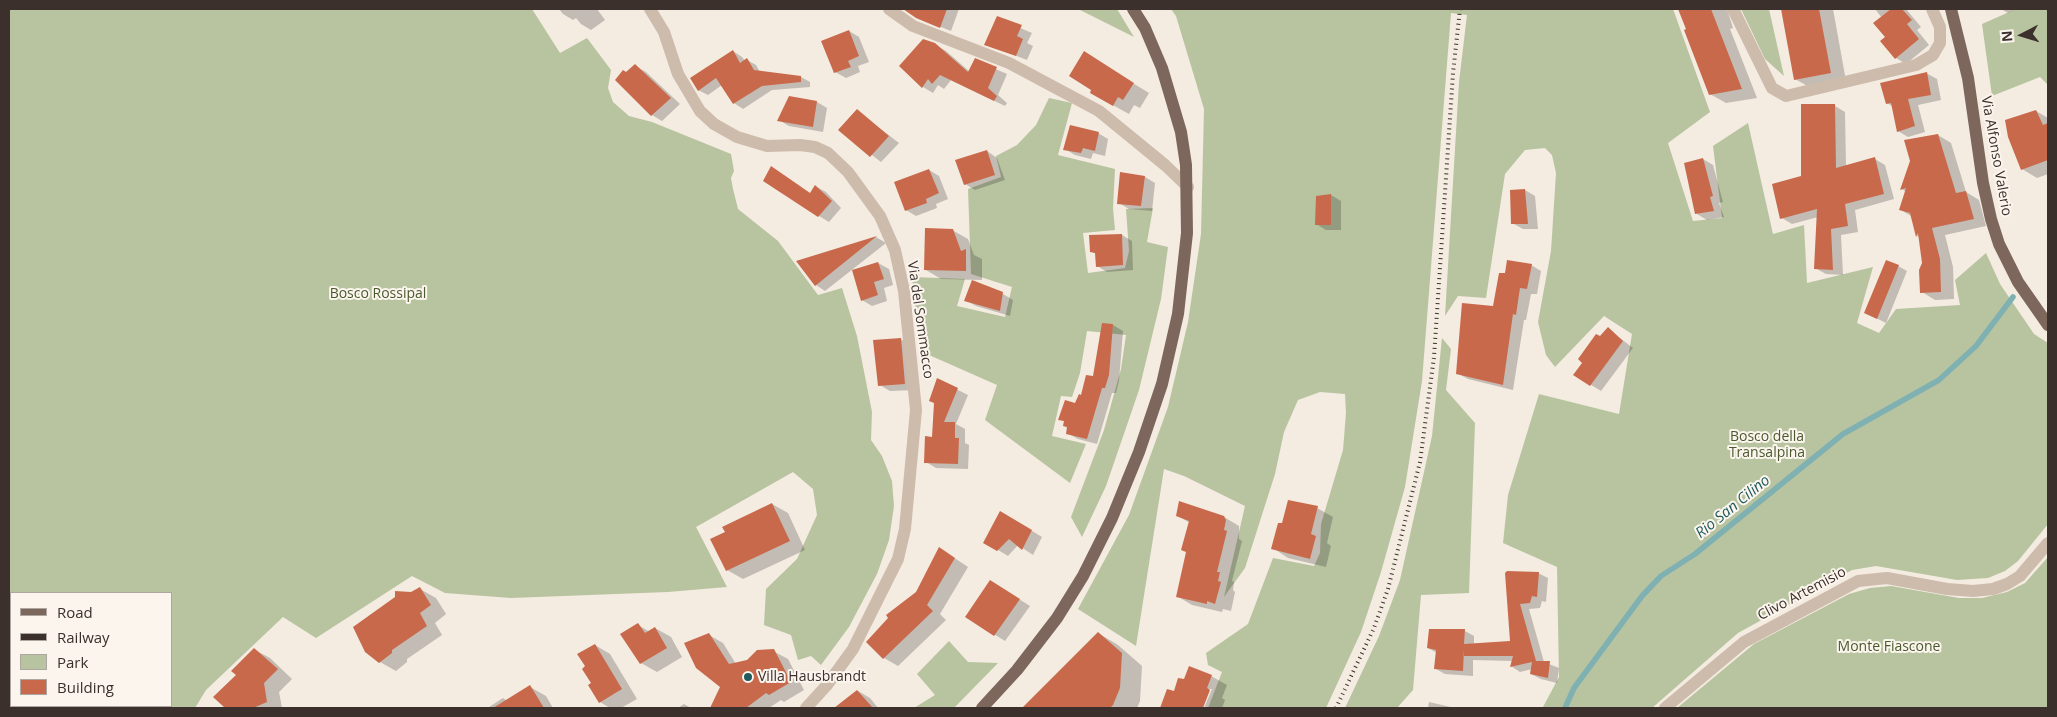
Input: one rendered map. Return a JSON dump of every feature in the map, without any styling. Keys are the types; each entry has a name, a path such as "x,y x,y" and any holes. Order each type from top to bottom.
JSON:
{"main road":[{"path":"982,708 1034,650 1070,597 1112,518 1139,452 1162,384 1178,314 1188,233 1188,187 1181,132 1173,101 1152,44 1133,9"},
{"name":"Via Alfonso Valerio","path":"1951,9 1968,78 1983,183 1991,219 1999,244 2018,282 2048,325"}],"street":[{"name":"Via del Sommacco","path":"650,9 664,32 678,74 700,111 714,124 737,137 767,146 815,147 828,153 848,172 880,216 895,250 905,301 916,410 906,529 898,559 853,649 827,685 806,708"},
{"path":"889,9 913,26 1008,63 1099,111 1165,165 1188,187"},
{"path":"1733,9 1772,88 1786,96 1916,65 1934,55 1940,43 1940,28 1932,9"},
{"name":"Clivo Artemisio","path":"1665,708 1744,642 1858,581 1886,578 1973,591 1993,589 2008,584 2020,576 2048,542"}],"green space":[{"name":"Bosco Rossipal","path":"9,9 532,9 560,53 587,38 611,70 608,88 613,102 629,116 652,122 731,154 734,171 731,178 738,209 778,241 818,295 842,288 857,336 872,412 871,440 882,456 892,481 894,506 889,540 877,574 849,627 821,665 811,656 798,660 791,635 764,625 766,589 797,559 817,515 813,489 793,472 696,527 727,587 668,592 511,598 445,593 412,576 316,638 283,617 206,690 195,708 9,708"},
{"path":"1078,9 1117,9 1134,37"},
{"name":"Bosco della Transalpina","path":"1171,9 1673,9 1710,112 1668,143 1693,221 1722,218 1713,146 1748,123 1773,234 1804,225 1807,283 1873,267 1857,323 1879,333 1896,309 1960,305 1955,280 1986,253 2000,284 2034,334 2048,343 2048,524 2018,561 2005,571 1988,578 1957,580 1876,566 1852,570 1738,633 1652,708 1538,708 1543,707 1559,677 1557,567 1503,543 1508,495 1539,394 1619,414 1632,334 1604,316 1555,367 1546,355 1538,322 1551,251 1556,173 1552,155 1545,148 1525,150 1505,174 1486,298 1458,296 1445,316 1459,82 1467,15 1451,13 1422,381 1405,487 1381,572 1361,632 1326,708 1208,708 1222,672 1208,665 1206,653 1248,624 1273,558 1314,566 1320,553 1321,524 1343,450 1346,413 1345,394 1320,392 1298,400 1284,432 1275,474 1245,568 1224,597 1245,506 1184,476 1164,469 1136,646 1078,609 1129,515 1168,407 1188,322 1201,234 1204,109 1176,16"},
{"path":"1741,9 1769,9 1784,76 1765,59"},
{"path":"2016,9 2048,9 2048,85 2040,77 1992,96 1982,24"},
{"path":"1049,98 1072,103 1058,155 1115,169 1113,208 1115,230 1083,233 1088,273 1125,268 1129,251 1126,209 1153,208 1147,242 1168,247 1161,299 1139,390 1106,486 1082,537 1071,517 1104,430 1121,369 1126,335 1087,331 1080,373 1072,397 1061,396 1052,436 1086,444 1070,483 985,420 997,385 920,351 912,277 965,279 957,306 1005,317 1012,287 971,274 968,189 1001,177 996,156 1017,145 1036,125"},
{"path":"1442,338 1451,349 1446,390 1475,423 1469,593 1421,595 1413,690 1397,708 1345,708 1379,636 1400,580 1432,436"},
{"name":"Monte Fiascone","path":"2048,557 2048,708 1677,708 1754,644 1849,594 1870,588 1891,586 1959,598 1982,598 2007,592 2025,583"},
{"path":"949,641 968,662 998,663 954,708 914,708 935,695 917,674"}],"building":[{"path":"903,9 947,9 940,28 916,18"},
{"path":"1678,9 1711,9 1742,89 1709,95"},
{"path":"1781,9 1819,9 1831,73 1794,80"},
{"path":"1891,9 1902,9 1912,20 1907,24 1919,39 1895,59 1880,41 1885,37 1873,23"},
{"path":"997,16 1022,25 1017,36 1023,39 1016,56 984,45"},
{"path":"849,30 859,56 848,61 851,67 834,73 821,41"},
{"path":"923,39 935,43 968,72 975,58 997,67 988,88 997,96 994,101 940,75 932,84 928,79 922,88 899,66"},
{"path":"733,50 740,63 747,58 754,70 801,76 801,82 762,86 733,104 716,78 698,91 690,78"},
{"path":"1084,51 1134,83 1123,100 1118,97 1113,106 1090,93 1091,90 1069,76"},
{"path":"635,64 671,98 651,116 615,80 623,70 626,72"},
{"path":"1927,72 1931,95 1908,99 1915,126 1897,132 1891,103 1886,104 1880,83"},
{"path":"789,96 817,101 813,127 777,121"},
{"path":"1801,104 1835,104 1836,168 1875,157 1884,194 1845,204 1848,226 1831,229 1833,270 1814,269 1817,209 1780,219 1772,184 1801,176"},
{"path":"857,109 889,136 870,157 838,130"},
{"path":"2036,110 2043,125 2048,123 2048,160 2021,170 2008,137 2005,120"},
{"path":"1070,125 1099,132 1095,151 1083,148 1081,153 1063,150"},
{"path":"1938,134 1956,193 1966,191 1974,219 1932,228 1940,259 1941,292 1920,293 1919,270 1922,263 1918,233 1916,237 1910,213 1899,210 1906,188 1900,190 1910,161 1904,140"},
{"path":"987,150 995,175 964,185 955,160"},
{"path":"1703,158 1713,196 1710,197 1714,211 1695,214 1684,163"},
{"path":"771,166 810,193 815,185 832,201 818,217 763,181"},
{"path":"929,169 939,193 926,199 927,203 905,211 894,182"},
{"path":"1120,172 1145,176 1141,206 1117,204"},
{"path":"1525,189 1528,224 1511,224 1510,190"},
{"path":"1331,194 1331,225 1315,225 1316,196"},
{"path":"925,228 953,229 961,251 966,249 966,271 924,270"},
{"path":"1122,234 1123,265 1096,267 1095,253 1090,252 1089,235"},
{"path":"877,236 815,286 796,261"},
{"path":"1507,260 1532,264 1527,289 1520,288 1516,315 1513,314 1503,385 1456,374 1462,303 1493,306 1499,273 1505,273"},
{"path":"1886,260 1899,265 1877,319 1864,313"},
{"path":"878,262 884,279 874,282 878,295 861,301 852,270"},
{"path":"972,280 1003,292 1000,311 964,301"},
{"path":"1102,323 1113,324 1109,375 1105,388 1102,388 1087,439 1066,434 1067,427 1063,426 1064,421 1058,420 1065,400 1075,403 1079,394 1081,395 1086,375 1093,376"},
{"path":"1608,327 1623,341 1590,386 1573,375 1582,363 1578,359 1596,334 1600,336"},
{"path":"901,338 905,384 878,386 873,340"},
{"path":"937,378 958,388 944,422 955,422 955,438 959,438 958,464 924,463 925,436 932,437 934,403 929,401"},
{"path":"1288,500 1318,506 1311,534 1316,536 1310,559 1271,549 1278,523 1282,523"},
{"path":"1179,501 1224,516 1226,520 1224,530 1227,531 1217,572 1220,572 1218,581 1221,582 1215,604 1207,601 1207,604 1176,597 1186,552 1181,550 1189,521 1176,516"},
{"path":"772,503 790,541 726,571 710,539 725,532 722,527"},
{"path":"1000,511 1032,530 1022,550 1009,539 997,551 983,543"},
{"path":"939,547 955,558 927,605 933,611 883,659 866,642 888,618 886,615 916,592"},
{"path":"1507,571 1539,572 1537,597 1532,596 1530,603 1520,604 1536,661 1550,661 1548,678 1530,674 1532,662 1510,667 1513,656 1464,656 1464,649 1463,671 1434,669 1436,650 1427,648 1429,629 1465,629 1464,644 1510,641 1505,573"},
{"path":"990,580 1020,599 994,636 965,617"},
{"path":"420,587 431,605 420,613 427,626 392,650 392,653 379,663 365,652 353,627 395,597 395,591 411,592"},
{"path":"638,623 645,633 655,627 667,648 640,664 620,634"},
{"path":"1098,632 1122,653 1120,688 1110,708 1022,708"},
{"name":"Villa Hausbrandt","path":"709,633 729,664 747,660 757,650 774,649 791,682 769,695 766,693 746,708 710,708 720,687 696,668 684,643"},
{"path":"595,644 622,689 599,703 588,685 591,683 582,669 585,666 577,654"},
{"path":"254,648 278,669 264,683 267,702 253,708 225,708 213,697 236,675 231,671"},
{"path":"1189,666 1212,675 1207,688 1210,690 1203,708 1160,708 1167,689 1174,691 1178,678 1184,679"},
{"path":"530,685 544,708 493,708"},
{"path":"857,690 873,708 834,708"}],"waterway":[{"name":"Rio San Cilino","path":"1565,708 1574,688 1642,596 1661,576 1695,554 1843,434 1939,380 1976,346 2013,297"}],"railway":[{"path":"1336,708 1374,628 1388,589 1420,462 1434,357 1453,73 1460,9"}],"place":[{"name":"Villa Hausbrandt","path":"748,677"}]}
